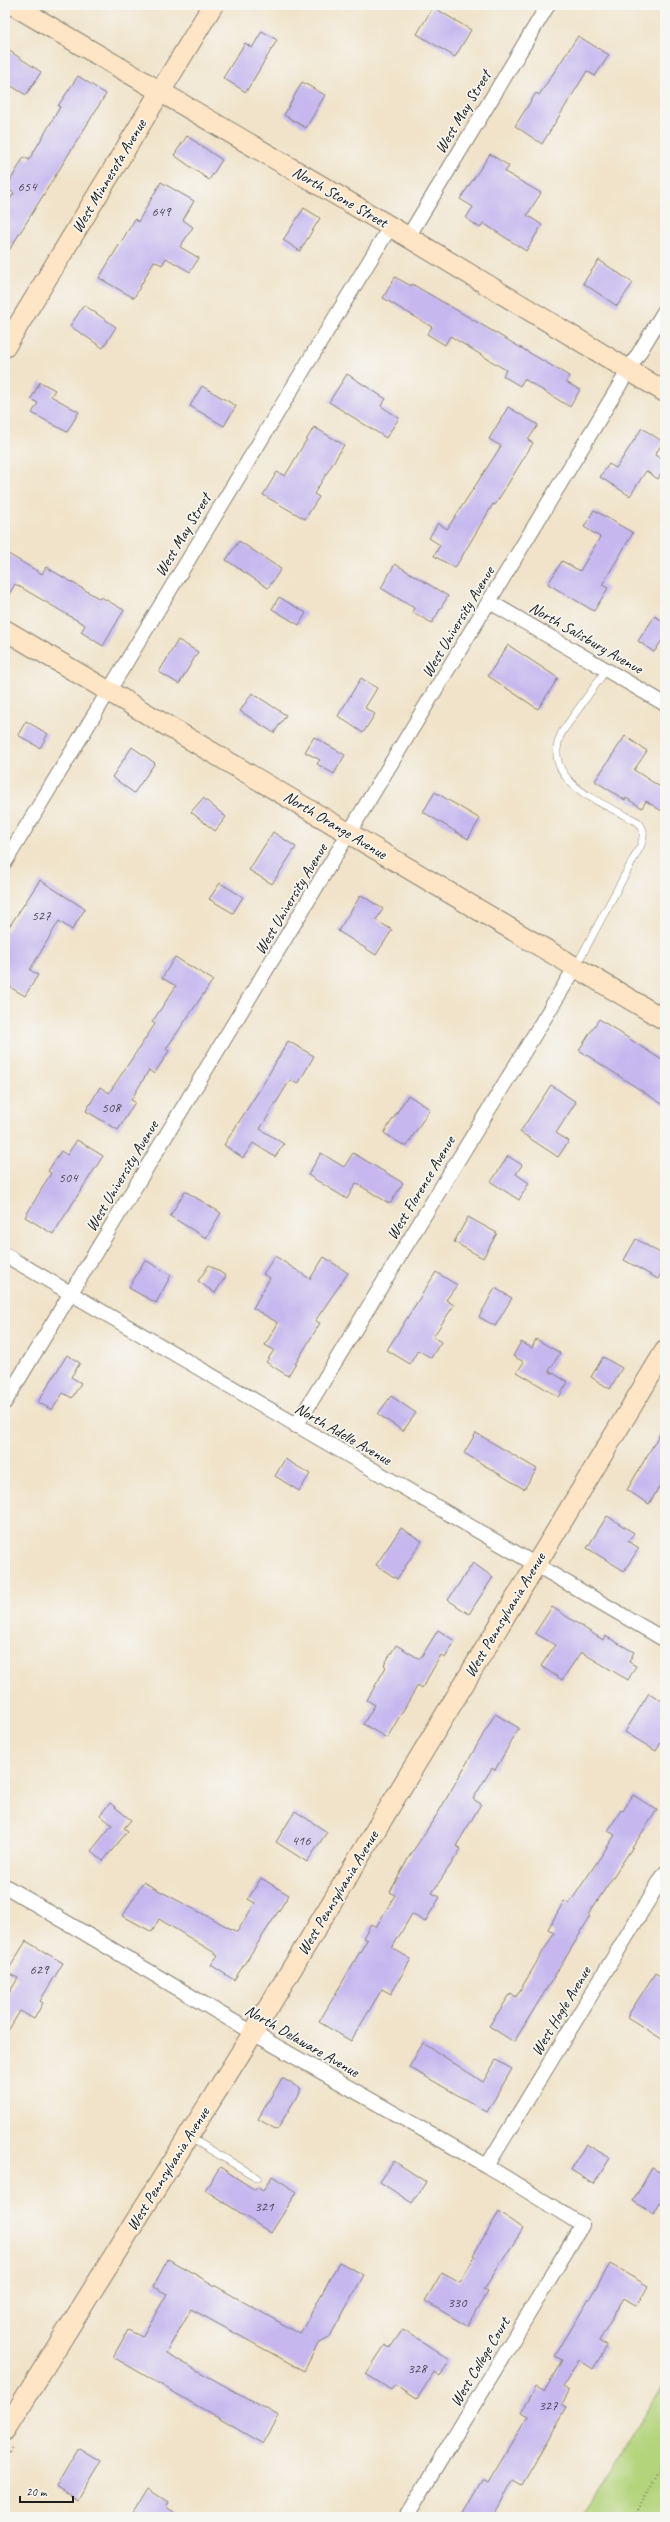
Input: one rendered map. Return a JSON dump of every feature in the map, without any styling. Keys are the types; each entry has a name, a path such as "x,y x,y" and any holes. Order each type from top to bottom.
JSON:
{"street":[{"name":"North Stone Street","path":"13,5 408,236 628,371 665,392"},
{"name":"West Minnesota Avenue","path":"5,347 213,5"},
{"name":"West May Street","path":"408,236 548,5"},
{"name":"West May Street","path":"5,862 390,226"},
{"name":"West University Avenue","path":"5,1402 350,834 665,310"},
{"name":"North Salisbury Avenue","path":"490,602 665,704"},
{"name":"North Orange Avenue","path":"5,630 665,1020"},
{"name":"West Florence Avenue","path":"296,1426 575,968"},
{"name":"North Adelle Avenue","path":"5,1255 535,1566 665,1640"},
{"name":"West Pennsylvania Avenue","path":"5,2430 253,2033 665,1351"},
{"name":"West Hogle Avenue","path":"487,2166 665,1873"},
{"name":"North Delaware Avenue","path":"5,1886 253,2033 487,2166 582,2225"},
{"name":"West College Court","path":"406,2517 582,2225"}],"lane":[{"path":"575,968 641,845 644,835 642,827 638,822 593,798 571,784 560,772 556,758 556,743 562,732 606,670"},
{"path":"188,2137 258,2178"}],"path":[{"path":"633,2517 665,2462"}],"green space":[{"path":"665,2382 665,2517 583,2517"}],"building":[{"path":"433,7 471,30 455,57 417,34"},
{"path":"262,31 277,40 246,92 223,78 245,43 252,48"},
{"path":"578,36 609,55 595,76 587,71 542,144 515,126 536,93 539,95"},
{"path":"5,48 41,72 26,95 5,82"},
{"path":"78,76 106,94 5,257 5,207 14,193 6,188 24,157 29,160 60,107 58,106"},
{"path":"302,82 325,95 306,128 284,115"},
{"path":"187,136 222,160 209,180 174,155"},
{"path":"490,154 509,166 505,172 541,193 527,215 542,225 526,251 483,223 480,228 466,218 473,207 460,199"},
{"path":"161,182 194,201 183,220 193,227 180,247 199,258 190,272 166,258 162,265 154,261 134,298 99,278 135,219 138,222"},
{"path":"304,208 320,218 300,251 283,240"},
{"path":"599,260 633,283 617,306 583,283"},
{"path":"395,277 411,286 412,284 569,376 566,382 580,390 570,407 524,379 520,386 503,376 506,370 450,336 445,345 427,334 432,327 383,298"},
{"path":"84,305 116,327 103,348 70,326"},
{"path":"347,374 386,399 381,406 399,418 386,438 329,402"},
{"path":"40,382 55,390 51,396 79,412 67,432 32,413 38,403 31,399"},
{"path":"202,386 236,406 224,426 190,406"},
{"path":"508,407 538,425 528,440 533,443 495,505 493,504 455,568 434,556 440,545 429,538 438,523 447,529 501,446 489,439"},
{"path":"314,427 344,445 314,494 319,497 305,519 263,495 277,472 285,476"},
{"path":"642,428 663,442 655,455 665,461 665,467 658,479 646,471 630,496 600,477 609,464 616,468"},
{"path":"594,510 633,533 602,585 608,588 594,611 548,584 562,561 580,571 600,537 584,527"},
{"path":"239,541 281,569 268,588 226,560"},
{"path":"5,552 42,574 46,567 100,599 101,597 124,610 103,646 81,632 85,625 15,584 5,601"},
{"path":"395,564 448,596 432,623 412,612 414,608 381,588"},
{"path":"279,597 306,613 299,625 272,609"},
{"path":"655,616 665,623 665,636 654,652 638,641"},
{"path":"178,640 198,652 179,684 159,672"},
{"path":"508,645 558,678 538,709 488,676"},
{"path":"361,678 377,688 365,708 375,714 363,733 338,716"},
{"path":"252,693 286,715 274,733 240,711"},
{"path":"26,721 48,734 40,748 18,735"},
{"path":"625,736 647,751 634,770 665,790 665,813 646,801 642,808 626,798 625,800 595,781"},
{"path":"314,737 345,755 334,774 317,764 320,760 305,752"},
{"path":"132,747 155,763 134,793 112,777"},
{"path":"435,792 480,819 468,839 423,812"},
{"path":"203,798 226,817 215,831 191,812"},
{"path":"273,832 296,847 272,884 249,870"},
{"path":"40,880 85,909 72,930 59,921 30,970 38,975 25,996 5,984 5,933"},
{"path":"220,883 243,897 233,913 209,899"},
{"path":"361,895 383,909 376,920 392,930 376,955 338,931"},
{"path":"175,957 213,980 166,1049 169,1051 154,1074 149,1070 131,1100 135,1102 118,1130 86,1111 100,1087 109,1093 155,1024 152,1022 176,986 162,978"},
{"path":"599,1019 665,1062 665,1106 579,1050"},
{"path":"288,1041 314,1056 298,1084 290,1080 260,1129 284,1144 275,1157 253,1143 243,1158 224,1145 262,1086"},
{"path":"551,1085 576,1102 556,1133 569,1141 558,1157 520,1132"},
{"path":"408,1095 430,1109 406,1147 384,1133"},
{"path":"77,1140 103,1156 53,1234 25,1217 51,1173 48,1171 61,1151 67,1155"},
{"path":"321,1153 344,1167 353,1153 403,1183 390,1204 356,1183 347,1199 308,1175"},
{"path":"508,1156 522,1165 516,1174 529,1183 519,1200 491,1182"},
{"path":"185,1191 221,1213 206,1238 170,1216"},
{"path":"468,1217 497,1233 483,1258 454,1242"},
{"path":"636,1239 665,1256 665,1266 658,1279 624,1260"},
{"path":"275,1256 310,1279 324,1257 348,1273 315,1321 320,1323 288,1376 266,1362 274,1350 265,1345 278,1323 253,1308 270,1278 263,1274"},
{"path":"145,1260 171,1275 156,1303 129,1288"},
{"path":"209,1265 226,1276 215,1293 198,1281"},
{"path":"436,1272 457,1285 446,1300 454,1305 433,1337 441,1342 431,1358 418,1350 410,1364 387,1350"},
{"path":"495,1288 512,1298 495,1326 479,1317"},
{"path":"536,1339 560,1353 549,1371 568,1382 559,1397 517,1372 524,1362 513,1356 521,1342 532,1348"},
{"path":"67,1355 80,1363 71,1377 81,1383 72,1398 63,1393 52,1410 38,1402"},
{"path":"603,1357 622,1368 610,1389 591,1377"},
{"path":"391,1396 416,1413 403,1431 378,1414"},
{"path":"665,1425 665,1477 649,1504 627,1490"},
{"path":"476,1433 537,1469 524,1489 464,1453"},
{"path":"285,1459 310,1474 299,1491 275,1476"},
{"path":"607,1516 634,1533 628,1541 639,1548 624,1571 587,1548"},
{"path":"401,1528 422,1541 397,1579 376,1565"},
{"path":"473,1563 493,1577 469,1614 448,1600"},
{"path":"552,1607 603,1640 605,1636 634,1652 629,1662 636,1666 628,1680 581,1652 562,1680 541,1666 555,1645 535,1633"},
{"path":"438,1630 455,1641 445,1658 441,1655 422,1688 418,1685 387,1738 363,1724 375,1705 367,1700 386,1667 384,1665 396,1645 420,1659"},
{"path":"649,1693 665,1703 665,1736 656,1751 625,1732"},
{"path":"495,1714 519,1728 495,1770 492,1768 473,1799 481,1804 456,1846 461,1849 432,1893 440,1897 425,1922 412,1914 392,1948 411,1959 391,1994 382,1989 351,2041 319,2022 367,1940 363,1938 371,1924 376,1927 395,1895 390,1892 409,1857 438,1813"},
{"path":"633,1795 657,1810 588,1915 590,1916 574,1944 514,2042 489,2026 511,1993 516,1997 554,1933 548,1929 564,1901 569,1904 615,1835 608,1831 621,1810 623,1811"},
{"path":"110,1803 131,1820 124,1828 128,1831 103,1861 91,1851 112,1825 100,1815"},
{"path":"295,1811 327,1832 307,1862 276,1842"},
{"path":"261,1878 289,1895 234,1980 211,1965 218,1955 159,1919 152,1932 123,1916 143,1882 237,1932 255,1903 248,1899"},
{"path":"26,1941 63,1963 40,2001 43,2003 34,2019 20,2011 5,2036 5,2000 18,1978 7,1972"},
{"path":"655,1973 665,1979 665,2041 627,2017"},
{"path":"423,2043 483,2082 496,2060 512,2069 487,2112 409,2067"},
{"path":"282,2078 301,2089 277,2130 258,2119"},
{"path":"586,2144 610,2158 594,2184 571,2170"},
{"path":"394,2161 426,2182 412,2203 380,2182"},
{"path":"220,2167 255,2190 257,2187 263,2191 272,2176 297,2192 271,2233 205,2190"},
{"path":"652,2168 665,2175 665,2206 659,2202 653,2213 633,2201"},
{"path":"499,2212 523,2229 484,2289 488,2291 467,2326 425,2301 442,2272 460,2282 475,2256 473,2255"},
{"path":"168,2259 300,2334 339,2262 364,2275 329,2338 318,2344 304,2371 191,2309 166,2353 279,2416 263,2444 113,2357 128,2330 142,2337 167,2294 153,2287"},
{"path":"610,2264 648,2286 637,2306 624,2298 599,2341 607,2346 593,2369 579,2360 563,2387 569,2391 562,2404 567,2407 522,2485 513,2480 493,2517 462,2517 483,2480 488,2483 528,2416 521,2412 535,2387 544,2392 562,2360 555,2356"},
{"path":"403,2329 450,2360 440,2376 434,2372 417,2399 395,2385 391,2390 366,2374 385,2345 390,2348"},
{"path":"79,2448 100,2461 77,2499 56,2486"},
{"path":"148,2489 168,2502 165,2507 181,2517 131,2517"}]}
